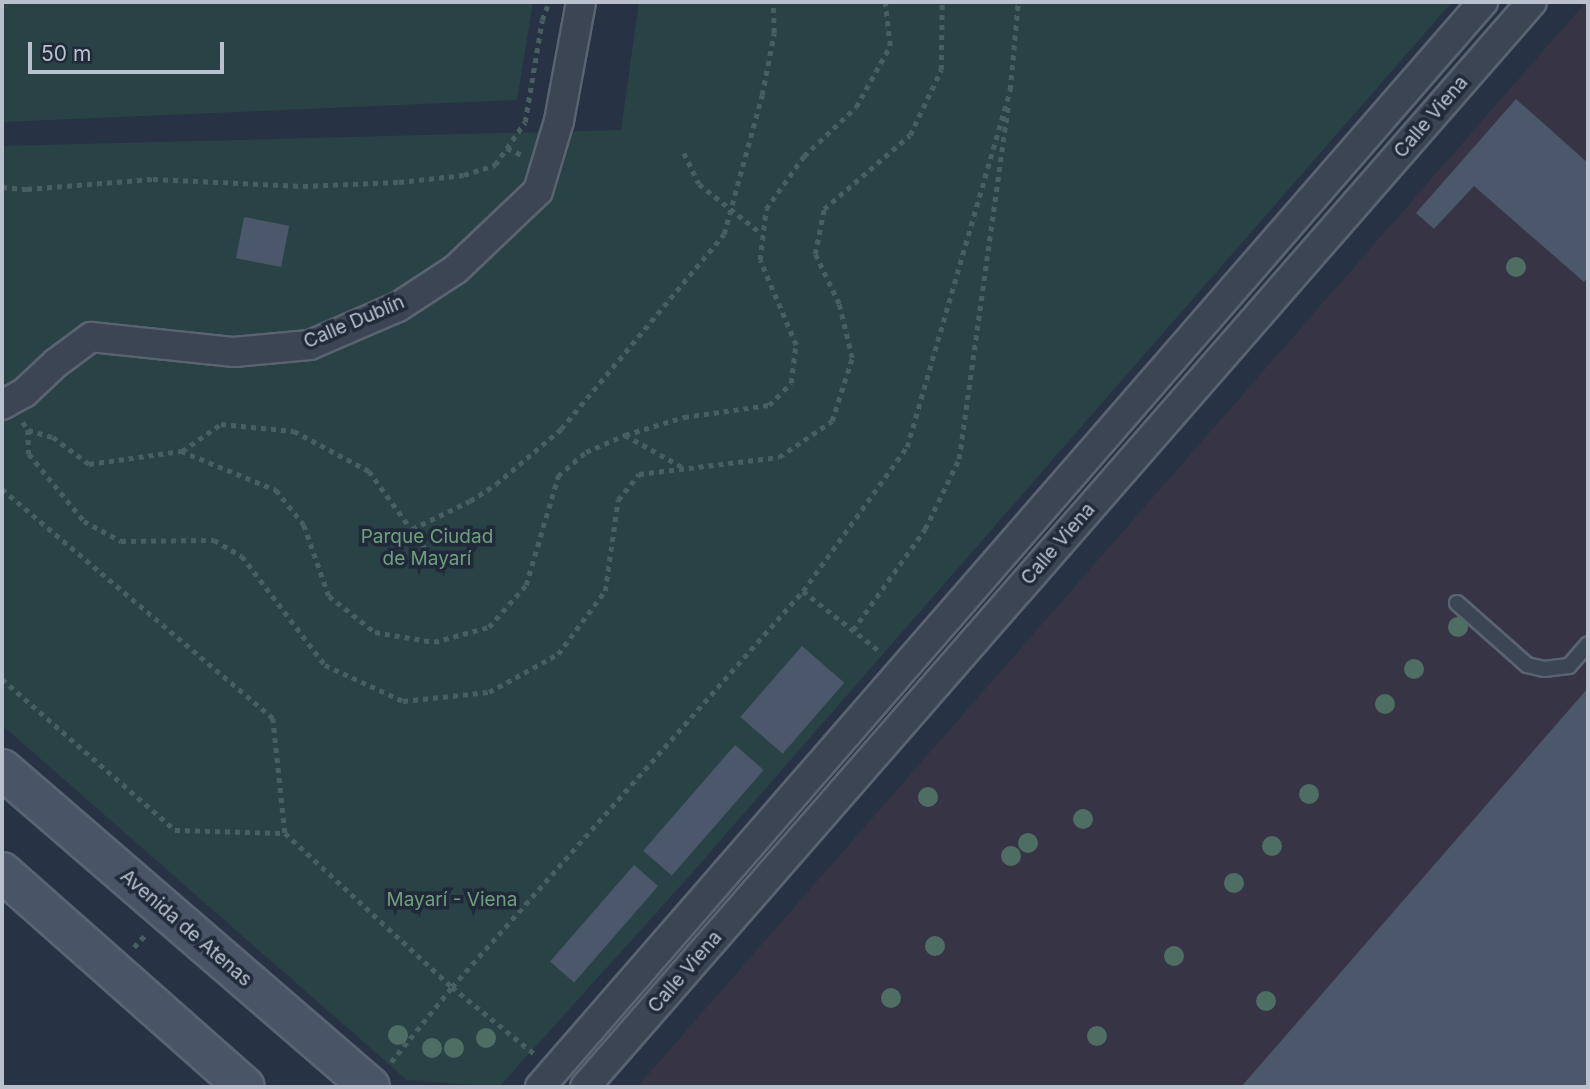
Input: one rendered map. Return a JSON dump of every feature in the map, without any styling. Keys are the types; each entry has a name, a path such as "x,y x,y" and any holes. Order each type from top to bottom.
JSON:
{"street":[{"name":"Calle Dublín","path":"6,403 24,393 56,363 91,337 234,352 310,345 398,307 456,269 538,191 559,121 581,2"},
{"name":"Calle Viena","path":"548,1079 1483,2"},
{"name":"Calle Viena","path":"584,1087 1532,2"},
{"name":"Avenida de Atenas","path":"2,769 323,1047 379,1076"},
{"path":"2,873 244,1087"},
{"path":"320,1087 323,1047"}],"lane":[{"path":"1457,603 1527,664 1544,669 1569,666 1588,645"}],"path":[{"path":"2,187 27,190 153,178 303,186 399,182 464,175 495,165 525,122 542,20 549,2"},
{"path":"412,529 488,489 561,429 724,234 762,94 774,33 774,2"},
{"path":"181,451 275,490 304,525 329,596 375,632 434,642 489,627 526,585 558,476 586,452 625,435 684,417 769,405 791,383 796,345 760,260 766,209 804,156 856,107 890,46 885,2"},
{"path":"29,430 29,454 84,522 121,541 214,541 242,556 325,665 403,701 489,692 558,654 605,591 618,500 639,474 779,457 832,421 852,358 839,303 815,254 824,209 910,135 941,70 942,2"},
{"path":"853,630 925,529 960,458 1010,90 1018,2"},
{"path":"379,1076 453,987 803,591 907,447 1010,90"},
{"path":"684,153 699,184 763,234"},
{"path":"6,403 29,430 53,437 89,464 181,451 221,424 294,431 369,471 430,555"},
{"path":"625,435 685,468"},
{"path":"2,489 273,718 285,833"},
{"path":"803,591 903,670"},
{"path":"2,678 175,830 285,833 453,987 548,1079"},
{"path":"113,970 167,912"}],"shaded area":[{"path":"1586,2 1588,1087 637,1087"}],"green space":[{"path":"2,2 533,2 517,100 2,122"},
{"name":"Parque Ciudad de Mayarí","path":"639,2 1452,2 684,882 499,1087 407,1080 2,725 2,146 621,130"}],"building":[{"path":"1516,99 1588,163 1588,278 1584,282 1474,186 1434,229 1416,213"},
{"path":"244,217 289,226 281,267 236,258"},
{"path":"802,646 844,683 783,754 740,717"},
{"path":"1588,688 1588,1087 1241,1087"},
{"path":"735,745 764,770 672,876 643,851"},
{"path":"634,865 658,886 574,983 550,962"}],"park label":[{"name":"Mayarí - Viena","path":"452,900"}]}
